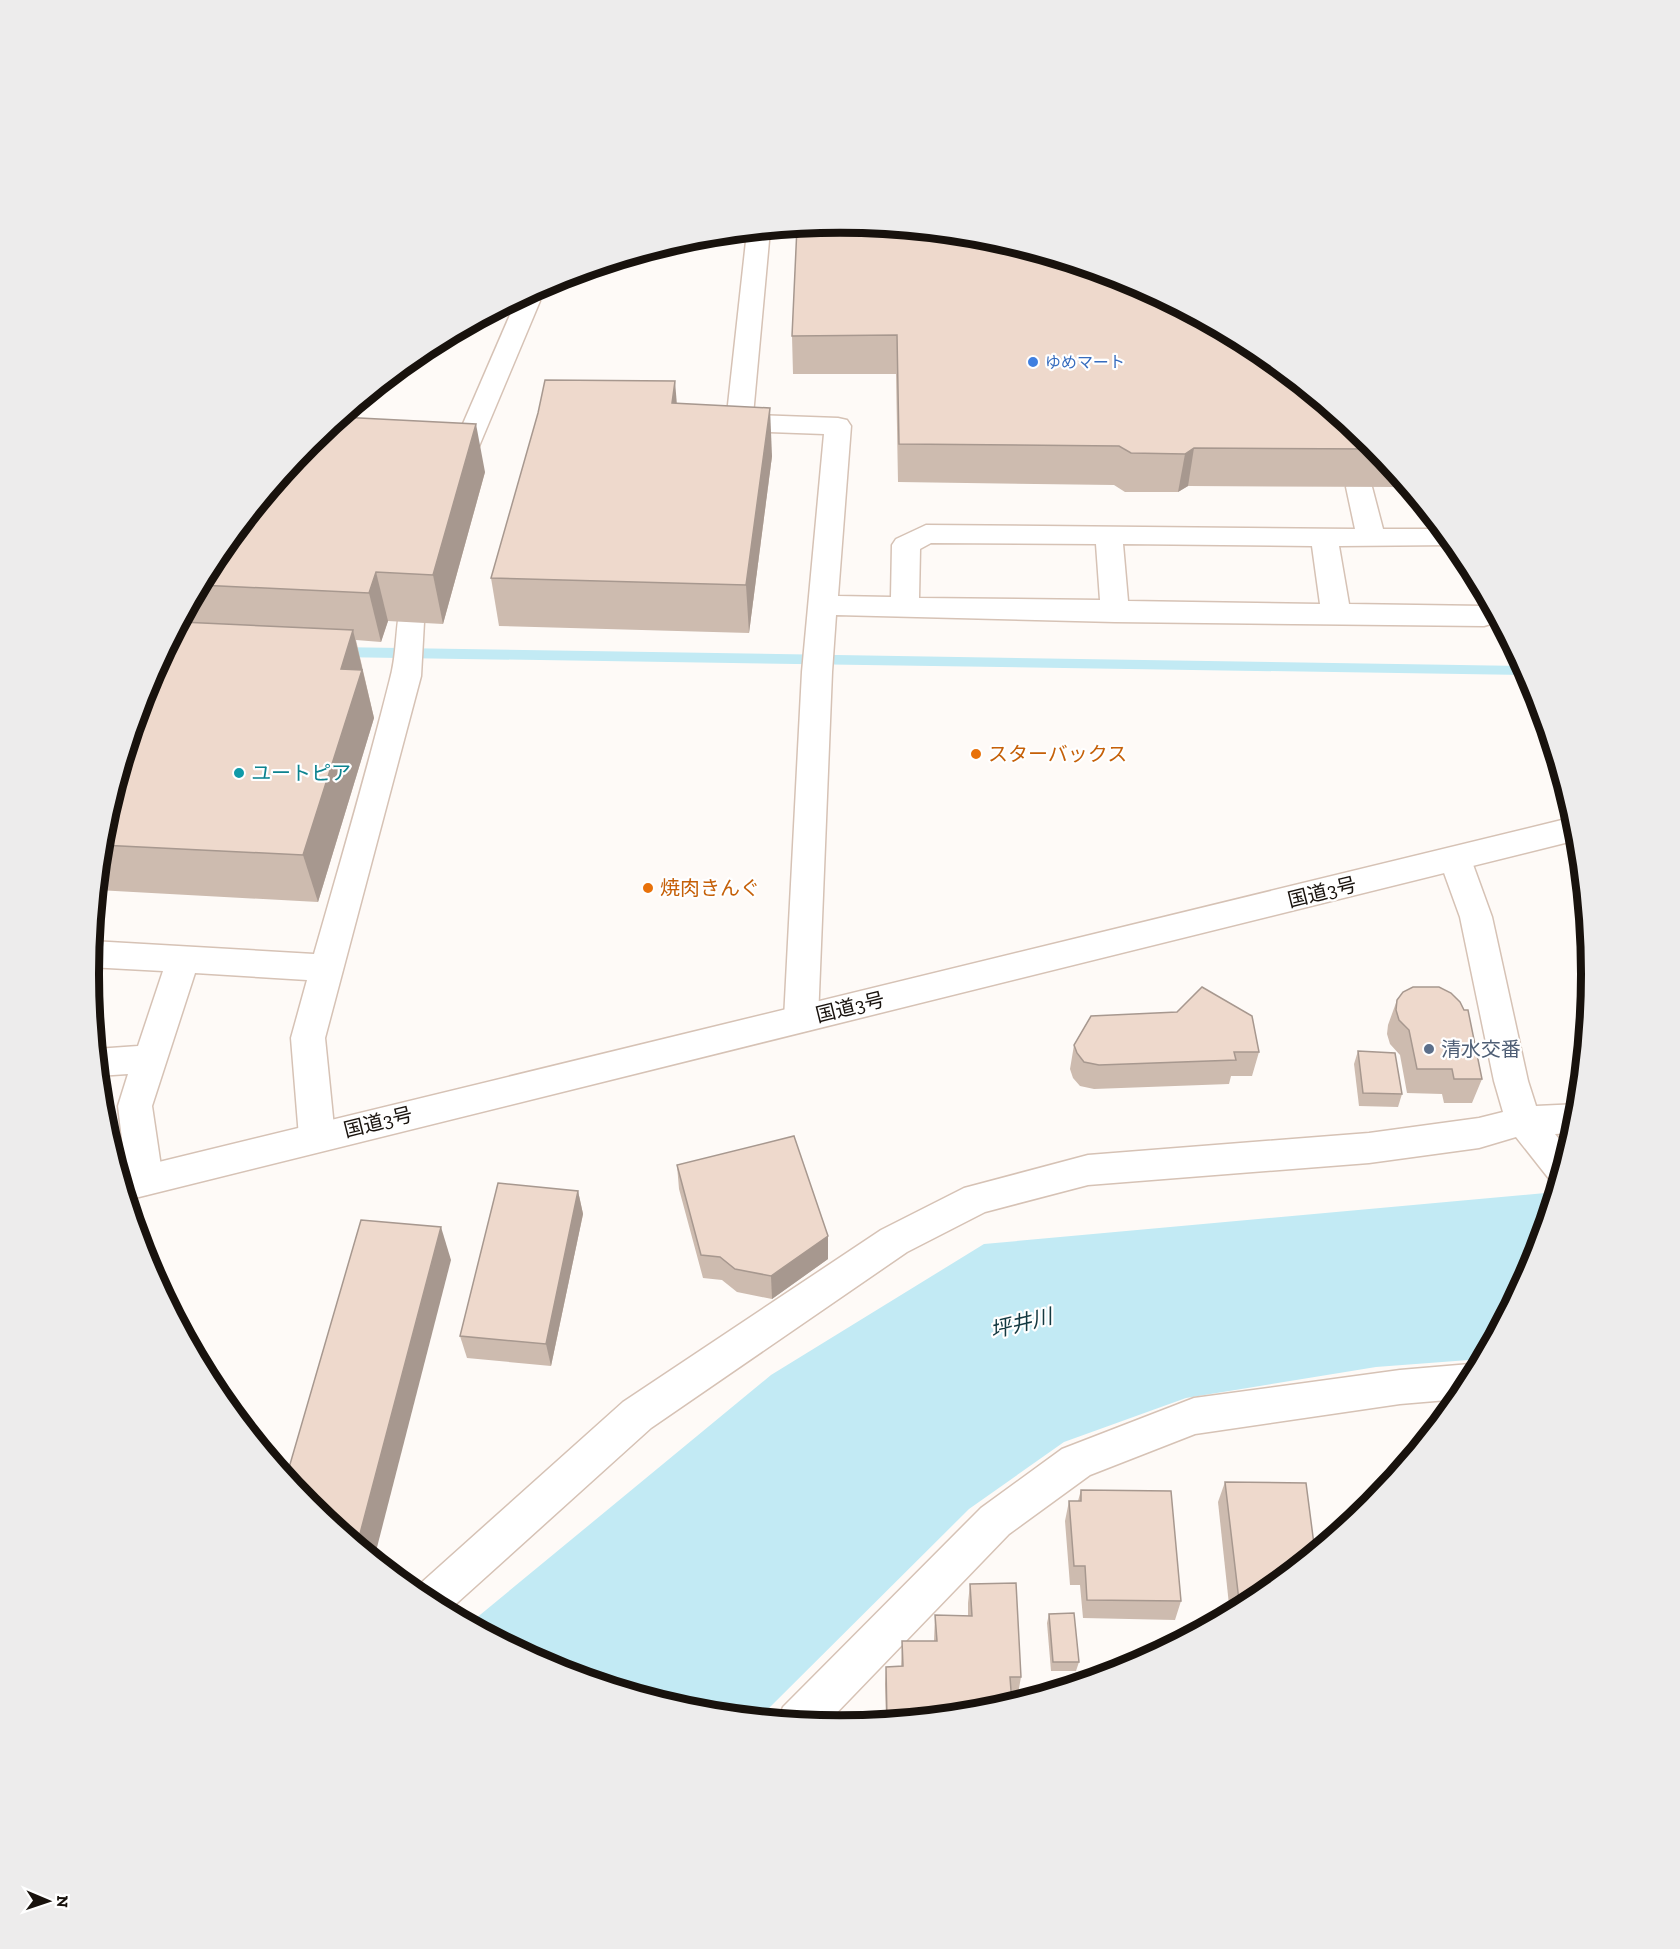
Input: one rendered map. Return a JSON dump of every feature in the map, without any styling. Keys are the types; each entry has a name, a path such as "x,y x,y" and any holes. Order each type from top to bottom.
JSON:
{"main road":[{"path":"758,238 739,423 838,426 818,660 801,1019"},
{"path":"450,492 456,471 527,303"},
{"path":"1359,487 1371,538"},
{"path":"905,607 906,545 926,534 1438,538"},
{"path":"1109,536 1114,612"},
{"path":"1324,537 1336,614"},
{"path":"317,1137 308,1038 406,676 410,622 430,557"},
{"path":"824,605 1114,612 1484,616"},
{"name":"国道3号","path":"134,1183 1567,831"},
{"path":"1455,859 1476,917 1511,1081 1523,1121 1557,1162"},
{"path":"100,955 327,968"},
{"path":"134,1183 135,1106 183,960"},
{"path":"104,1062 150,1059"},
{"path":"435,1595 637,1415 894,1241 976,1199 1088,1170 1369,1148 1479,1133 1523,1121 1567,1119"},
{"path":"806,1714 995,1521 1076,1462 1194,1416 1400,1387 1458,1383"}],"water":[{"name":"坪井川","path":"1548,1193 1525,1258 1505,1302 1473,1360 1376,1367 1186,1398 1064,1442 969,1509 766,1711 695,1701 602,1676 556,1659 475,1619 771,1375 984,1244"}],"building":[{"name":"ゆめマート","path":"840,233 888,235 985,248 1078,273 1168,310 1252,358 1329,417 1362,449 1194,448 1185,454 1131,453 1119,446 899,444 897,335 792,336 797,235"},
{"path":"545,380 675,381 672,403 770,408 746,585 491,578 538,413"},
{"path":"350,418 476,424 433,575 376,572 369,593 210,585 252,523 283,486"},
{"name":"ユートピア","path":"188,622 353,630 341,669 362,670 303,855 110,845 124,783 138,736 155,691"},
{"path":"1202,987 1252,1016 1259,1052 1234,1052 1236,1060 1099,1065 1084,1062 1077,1053 1074,1045 1091,1016 1177,1012"},
{"path":"1413,987 1439,987 1451,993 1464,1010 1468,1010 1482,1079 1454,1079 1452,1069 1417,1069 1409,1030 1399,1020 1396,1010 1397,1000 1403,992"},
{"path":"1358,1051 1395,1053 1402,1094 1363,1093"},
{"path":"794,1136 828,1236 771,1276 735,1269 720,1257 701,1255 677,1165"},
{"path":"498,1183 578,1191 546,1344 460,1336"},
{"path":"361,1220 441,1227 359,1538 289,1469"},
{"path":"1225,1482 1306,1483 1314,1544 1239,1599"},
{"path":"1081,1490 1171,1491 1181,1601 1087,1600 1085,1566 1074,1566 1069,1501 1081,1501"},
{"path":"1016,1583 1021,1677 1010,1677 1011,1695 937,1709 887,1714 886,1667 903,1666 902,1641 937,1641 935,1615 972,1616 970,1584"},
{"path":"1074,1613 1079,1662 1053,1662 1049,1614"}],"waterway":[{"path":"336,652 1516,671"}],"place":[{"name":"ゆめマート","path":"1033,362"},
{"name":"スターバックス","path":"976,754"},
{"name":"ユートピア","path":"239,773"},
{"name":"焼肉きんぐ","path":"648,888"},
{"name":"清水交番","path":"1429,1049"}]}
